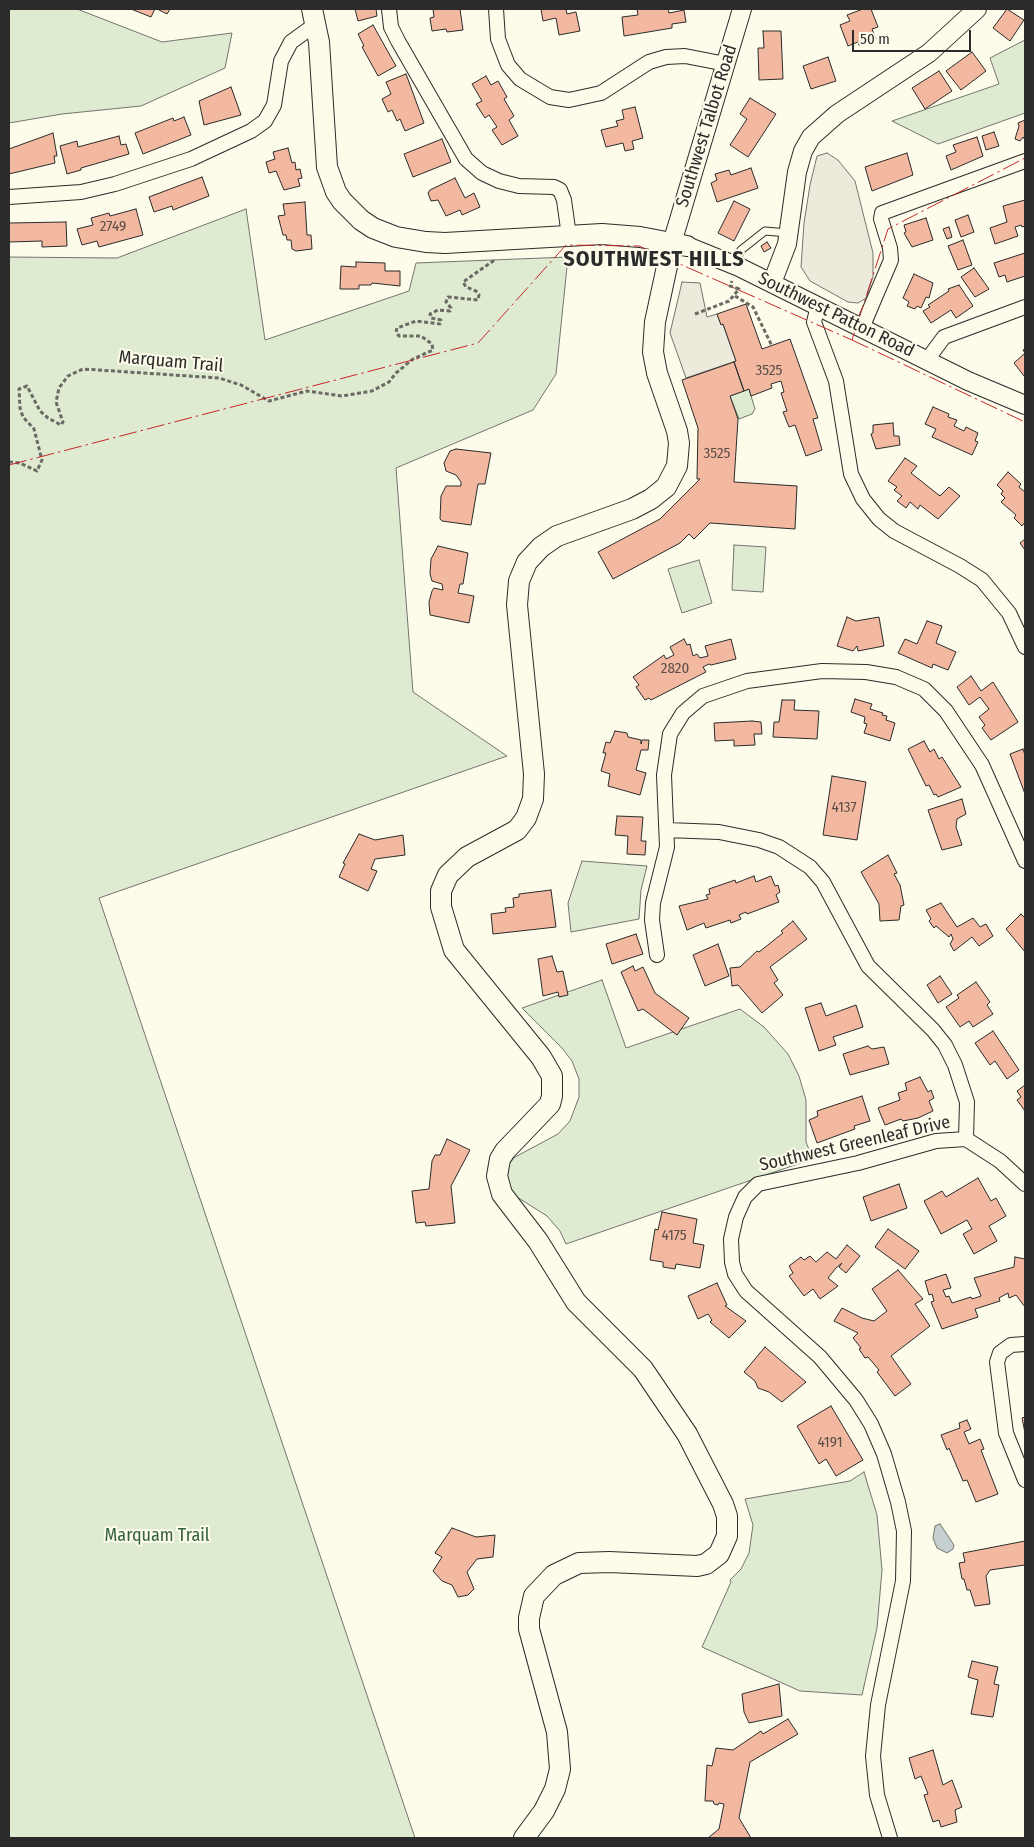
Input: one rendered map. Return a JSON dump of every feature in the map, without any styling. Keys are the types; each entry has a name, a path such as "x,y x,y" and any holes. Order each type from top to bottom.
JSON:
{"main road":[{"name":"Southwest Patton Road","path":"314,16 327,167 336,192 361,220 396,237 426,242 445,243 568,236 631,235 679,245"},
{"path":"524,1838 555,1790 560,1769 557,1732 529,1630 529,1618 534,1596 548,1580 565,1568 579,1563 609,1562 697,1566 706,1564 719,1554 727,1536 727,1516 723,1504 686,1434 643,1369 576,1302 538,1241 502,1194 497,1176 500,1160 505,1151 550,1104 552,1076 541,1057 454,950 441,906 441,891 448,875 467,857 517,830 526,818 533,799 534,774 516,605 519,581 527,562 541,547 557,536 651,499 666,487 676,466 679,449 677,431 657,373 652,352 655,322 679,245"}],"street":[{"path":"389,9 391,27 398,41 466,159 482,173 499,182 519,186 554,187 560,190 564,200 568,236"},
{"path":"496,9 498,39 508,65 520,79 550,97 570,100 601,93 649,62 666,57 685,56 726,64"},
{"name":"Southwest Talbot Road","path":"679,245 742,9"},
{"path":"772,283 787,244 797,172 803,151 816,132 847,108 929,53 977,9"},
{"path":"9,197 81,192 115,184 191,159 251,131 265,121 274,105 282,60 291,42 314,16"},
{"path":"862,328 892,260 881,219 882,213 1025,161"},
{"name":"Southwest Patton Road","path":"679,245 734,265 968,381 1025,405"},
{"path":"818,306 814,322 836,381 851,474 863,499 879,519 894,532 982,580 1009,613 1025,647"},
{"path":"927,360 944,337 1025,307"},
{"path":"657,955 652,920 653,903 667,847 668,830 664,775 667,747 677,721 694,703 715,690 762,678 822,670 866,672 896,676 912,683 934,697 946,711 989,778 1025,861"},
{"name":"Southwest Greenleaf Drive","path":"668,830 720,832 759,840 786,851 810,867 822,882 868,966 933,1030 945,1045 955,1065 966,1102 966,1139"},
{"name":"Southwest Greenleaf Drive","path":"890,1838 877,1795 873,1756 878,1705 903,1580 904,1531 898,1502 884,1454 871,1424 856,1400 820,1357 746,1291 732,1262 731,1239 736,1217 744,1197 758,1184 858,1163 936,1141 966,1139 1000,1161 1025,1184"},
{"path":"1025,1344 1011,1345 1000,1353 997,1362 1006,1433 1025,1480"}],"lane":[{"path":"734,265 741,250 765,230 789,233"}],"path":[{"name":"Marquam Trail","path":"9,462 20,462 37,471 42,463 34,429 23,416 20,408 18,389 27,386 40,411 61,425 62,422 56,402 59,388 68,376 83,369 219,378 241,385 263,400 270,401 307,391 342,396 372,391 389,382 396,373 413,359 433,350 432,344 420,336 399,336 396,332 397,328 416,321 440,324 441,320 431,318 430,314 438,310 450,312 451,308 446,302 448,297 478,300 479,295 464,286 464,280 500,256"},
{"path":"695,314 722,305 735,296 739,289 730,286"},
{"path":"735,296 753,307 772,346"}],"green space":[{"path":"9,9 77,9 162,42 232,33 225,68 141,106 62,114 9,123"},
{"path":"1025,40 1025,113 938,144 892,121 999,84 990,58"},
{"path":"246,209 265,340 409,291 416,263 568,257 556,374 533,410 396,468 413,692 507,756 99,898 415,1838 9,1838 9,257 117,258"},
{"path":"749,389 755,409 752,414 739,419 730,396"},
{"path":"734,545 766,547 763,592 732,590"},
{"path":"699,560 712,603 682,613 668,569"},
{"path":"582,861 647,866 641,890 639,919 571,932 568,903"},
{"path":"602,980 626,1048 740,1009 764,1027 788,1054 799,1076 806,1100 806,1142 810,1152 818,1157 566,1244 560,1231 547,1216 517,1197 511,1191 506,1180 509,1164 515,1157 558,1134 570,1121 579,1097 579,1079 572,1061 562,1048 522,1008"},
{"path":"864,1472 877,1515 882,1570 877,1628 862,1695 800,1691 702,1647 731,1582 730,1580 741,1569 749,1553 753,1525 745,1499 850,1481"}],"shaded area":[{"path":"827,153 838,160 855,181 873,253 873,277 866,298 858,303 848,302 810,281 801,267 804,223 810,185 817,156"},
{"path":"682,282 700,283 707,317 717,314 721,324 723,324 736,361 686,378 670,333"},
{"path":"940,1524 954,1545 953,1549 947,1553 937,1548 933,1538 935,1526"}],"building":[{"path":"131,9 155,9 151,17"},
{"path":"157,9 170,9 167,14"},
{"path":"355,9 376,9 377,16 358,21"},
{"path":"433,9 460,9 463,30 447,32 446,29 432,31 430,18 434,17"},
{"path":"541,9 566,9 567,14 576,12 580,31 559,35 556,18 543,21"},
{"path":"637,9 668,9 669,13 684,10 686,22 672,24 672,28 624,36 622,17 638,15"},
{"path":"863,9 871,9 878,27 872,29 876,39 859,45 858,42 848,46 840,25 850,21 847,15"},
{"path":"1007,9 1024,20 1010,41 993,28"},
{"path":"373,25 396,66 378,76 362,47 364,46 358,34"},
{"path":"763,31 781,31 783,79 759,80 758,48 764,48"},
{"path":"972,52 986,71 961,90 946,71"},
{"path":"828,57 836,81 811,89 803,66"},
{"path":"939,71 952,91 925,109 912,88"},
{"path":"406,74 424,123 405,131 400,119 397,121 392,110 388,112 382,99 391,94 386,82"},
{"path":"486,76 491,85 498,81 507,97 504,99 514,116 509,120 518,136 502,145 492,130 497,127 489,115 485,118 476,104 482,101 472,84"},
{"path":"231,87 241,115 204,125 199,101"},
{"path":"750,98 776,114 748,157 730,145 747,119 740,114"},
{"path":"635,107 643,138 632,141 634,149 625,151 623,143 606,147 601,130 618,126 616,121 624,119 622,110"},
{"path":"184,117 191,135 143,154 135,133 173,118 174,121"},
{"path":"1025,120 1025,140 1023,137 1020,141 1015,139 1019,126 1018,123"},
{"path":"994,132 999,146 986,150 982,136"},
{"path":"53,133 57,156 54,156 55,163 9,174 9,149"},
{"path":"119,136 121,145 126,144 129,154 67,174 60,146 77,141 78,147"},
{"path":"977,137 983,156 951,170 946,156 956,152 953,145"},
{"path":"442,139 451,162 413,177 404,154"},
{"path":"288,148 292,163 295,162 296,170 300,169 302,178 298,179 300,186 284,190 276,171 269,173 266,162 275,159 273,152"},
{"path":"907,153 913,175 872,191 865,167"},
{"path":"751,168 758,188 717,202 711,183 717,180 715,174 729,170 731,175"},
{"path":"202,177 209,196 173,210 172,206 154,212 149,197"},
{"path":"455,178 465,198 474,193 480,207 462,215 460,210 446,216 438,200 431,201 428,193 430,190"},
{"path":"1025,200 1025,226 1015,227 1018,236 995,244 990,228 1007,222 1003,206"},
{"path":"734,201 750,209 734,241 718,233"},
{"path":"305,202 307,235 311,235 312,249 296,251 292,249 291,240 287,240 286,235 283,235 278,216 285,215 283,204"},
{"path":"136,209 143,235 99,247 97,241 82,245 77,229 93,225 91,218 109,213 110,216"},
{"path":"968,215 974,232 961,237 955,220"},
{"path":"926,218 933,240 912,247 904,233 906,232 904,225"},
{"path":"66,222 67,246 42,247 42,241 9,242 9,223"},
{"path":"949,227 952,237 947,239 943,229"},
{"path":"963,240 972,265 958,270 948,246"},
{"path":"767,242 771,248 764,252 761,246"},
{"path":"1025,253 1025,276 1007,282 1005,275 999,277 994,263"},
{"path":"356,262 385,263 385,271 400,271 400,286 372,283 371,285 359,285 359,289 340,289 341,266 356,267"},
{"path":"974,268 989,289 975,297 961,277"},
{"path":"914,274 933,283 929,298 926,297 921,308 917,306 915,309 907,306 909,302 903,298"},
{"path":"959,285 973,306 956,318 951,310 931,323 923,311 930,307 928,305 949,291 948,289"},
{"path":"746,304 762,349 790,339 818,418 813,419 822,450 806,456 795,425 789,427 783,412 787,411 781,393 784,392 781,381 771,384 772,388 751,396 749,389 744,391 734,362 736,361 723,324 721,325 717,314"},
{"path":"1025,353 1025,375 1024,376 1014,363"},
{"path":"734,362 744,391 730,396 738,419 734,482 797,486 795,529 710,523 694,539 689,534 680,543 613,579 598,552 660,519 700,479 697,479 698,428 682,380"},
{"path":"933,407 949,414 948,417 957,420 954,426 964,431 966,427 978,433 975,441 978,442 972,455 932,437 936,429 925,424"},
{"path":"893,423 894,436 899,436 900,445 876,449 871,434 873,433 873,425"},
{"path":"456,449 491,453 485,484 478,484 471,525 442,521 440,519 441,496 446,486 461,486 461,482 456,475 446,471 444,463 450,451"},
{"path":"905,458 917,466 911,473 940,496 949,487 960,496 938,519 920,505 918,509 910,502 906,508 897,501 902,496 894,490 897,487 888,481"},
{"path":"1008,472 1021,484 1019,487 1025,492 1025,522 1022,526 1014,518 1016,515 1001,502 1005,498 1001,494 1003,491 997,485"},
{"path":"1025,539 1025,550 1020,543"},
{"path":"438,546 468,553 463,584 460,584 458,593 474,596 469,623 430,615 429,602 432,591 434,588 443,590 442,584 432,581 430,574 431,559"},
{"path":"847,617 856,621 879,617 884,646 858,651 857,646 853,651 837,646"},
{"path":"927,621 942,626 936,643 956,652 948,670 933,664 932,668 898,653 905,639 917,644"},
{"path":"684,639 687,645 690,644 693,656 697,654 700,658 708,656 705,646 731,639 736,659 709,664 703,667 706,672 651,700 649,698 645,700 636,687 639,685 633,677 664,655 666,659 674,655 670,647"},
{"path":"971,676 981,691 993,682 1018,722 991,740 982,728 985,725 979,717 989,709 980,697 969,705 957,687"},
{"path":"855,699 872,704 870,709 883,713 882,715 887,716 886,720 895,723 890,741 864,733 867,724 864,723 865,717 851,712"},
{"path":"782,700 795,700 794,710 819,711 817,739 773,737 774,722 779,722"},
{"path":"761,722 762,734 754,734 755,745 734,746 734,740 715,741 714,723"},
{"path":"615,731 627,733 628,737 641,740 641,744 642,740 649,740 648,750 641,750 636,770 646,773 640,795 608,786 610,774 601,771 606,753 603,753 606,742 610,743"},
{"path":"924,741 930,752 934,749 939,759 942,757 961,787 938,797 936,794 934,795 929,785 926,786 908,749"},
{"path":"1023,749 1025,755 1025,794 1010,754"},
{"path":"832,776 866,782 857,840 823,835"},
{"path":"962,799 966,814 957,819 956,827 962,845 942,850 928,810"},
{"path":"617,816 643,817 641,841 646,841 645,855 627,854 628,836 615,835"},
{"path":"359,834 375,840 403,835 405,855 375,859 371,869 377,871 368,891 339,877 345,864 343,863"},
{"path":"888,855 897,873 894,874 900,885 904,905 901,906 899,920 880,921 879,904 861,872"},
{"path":"754,876 756,882 771,876 775,886 778,885 780,892 776,895 779,902 747,914 746,912 739,915 741,919 731,923 730,920 706,928 704,923 687,930 679,906 708,899 706,895 710,894 709,889 735,880 736,883"},
{"path":"551,890 556,927 493,934 491,914 506,912 505,908 514,907 513,898 519,897 519,894"},
{"path":"941,903 957,927 973,918 980,927 986,924 993,936 979,946 972,937 954,951 950,944 953,939 951,934 949,937 936,926 934,928 929,921 931,919 926,910"},
{"path":"1021,914 1025,918 1025,952 1006,929"},
{"path":"793,921 807,939 770,967 778,980 774,983 783,995 762,1013 738,985 732,986 730,968 740,967 757,951 759,952 783,933 781,931"},
{"path":"636,934 643,954 612,964 606,944"},
{"path":"718,944 729,976 705,986 693,955"},
{"path":"552,956 557,972 563,971 568,995 559,997 558,992 543,996 538,959"},
{"path":"633,966 635,971 643,967 655,993 689,1018 677,1035 643,1009 638,1011 621,972"},
{"path":"940,976 952,994 938,1003 927,985"},
{"path":"976,982 990,1002 987,1005 993,1014 973,1027 969,1021 960,1027 946,1007 959,998 957,995"},
{"path":"821,1003 826,1016 856,1005 863,1027 833,1037 836,1045 819,1051 805,1008"},
{"path":"993,1031 1019,1070 1007,1079 995,1061 990,1065 975,1043"},
{"path":"868,1046 872,1049 884,1047 889,1064 850,1075 843,1054"},
{"path":"920,1077 928,1092 931,1090 934,1098 929,1101 933,1111 918,1118 903,1121 901,1119 885,1125 878,1108 900,1100 898,1093 907,1090 905,1083"},
{"path":"1025,1085 1025,1111 1017,1100 1021,1097 1017,1091"},
{"path":"862,1096 870,1121 854,1126 855,1129 817,1143 809,1120 818,1116 817,1111"},
{"path":"447,1139 470,1150 451,1186 455,1223 426,1226 425,1222 416,1223 412,1191 429,1189 432,1161 435,1155 440,1155"},
{"path":"978,1178 991,1201 996,1198 1006,1216 989,1226 997,1241 974,1254 963,1234 972,1229 967,1220 941,1234 924,1201 942,1191 946,1197"},
{"path":"899,1184 907,1208 871,1221 863,1197"},
{"path":"662,1212 697,1219 693,1243 704,1245 700,1268 676,1264 675,1269 663,1267 663,1262 650,1260 655,1229 658,1230"},
{"path":"888,1229 919,1251 905,1269 875,1247"},
{"path":"847,1245 860,1256 846,1273 839,1267 842,1263 828,1278 838,1286 820,1299 813,1289 804,1296 789,1276 793,1273 789,1266 801,1257 804,1260 810,1256 816,1262 827,1252 836,1259"},
{"path":"1015,1257 1025,1259 1025,1307 1016,1295 1009,1298 1008,1293 999,1298 1000,1301 975,1309 978,1317 942,1329 931,1302 934,1301 932,1294 929,1295 925,1281 946,1274 951,1288 943,1290 946,1297 949,1296 952,1303 971,1297 972,1299 981,1296 974,1278 1014,1267"},
{"path":"898,1270 923,1299 915,1304 930,1326 891,1356 911,1384 895,1396 877,1372 879,1370 868,1357 865,1358 859,1349 861,1348 853,1338 858,1333 834,1321 842,1308 862,1318 874,1321 887,1311 872,1289"},
{"path":"717,1283 727,1305 725,1306 746,1321 729,1338 710,1322 712,1320 708,1314 698,1319 688,1296"},
{"path":"765,1347 806,1382 782,1402 769,1392 758,1388 755,1381 744,1372"},
{"path":"831,1406 863,1460 836,1476 826,1459 819,1464 797,1426"},
{"path":"1025,1417 1025,1433 1022,1418"},
{"path":"967,1420 971,1429 964,1432 969,1444 980,1439 984,1449 981,1450 998,1494 976,1502 967,1480 963,1481 949,1448 947,1450 941,1435 960,1428 959,1423"},
{"path":"452,1528 476,1537 495,1535 493,1557 477,1559 467,1572 474,1589 468,1595 458,1597 452,1585 442,1581 433,1571 442,1557 435,1553"},
{"path":"1025,1541 1025,1565 990,1570 986,1576 990,1604 975,1606 970,1590 967,1590 964,1579 962,1579 959,1563 965,1562 963,1553"},
{"path":"972,1661 998,1667 994,1684 999,1685 993,1717 971,1714 978,1680 968,1677"},
{"path":"779,1684 782,1716 749,1723 744,1712 742,1694"},
{"path":"788,1719 798,1734 750,1762 739,1818 751,1838 708,1838 719,1829 724,1804 719,1803 718,1805 714,1804 713,1801 705,1801 707,1765 712,1766 716,1748 733,1750 761,1731 763,1734"},
{"path":"933,1750 943,1785 952,1780 962,1807 955,1810 957,1822 941,1827 939,1820 933,1822 924,1795 928,1794 921,1776 915,1779 909,1758"}],"power":[{"path":"9,465 478,343 566,245 639,246 852,340 888,229 1025,158"},
{"path":"852,340 1025,422"}],"district":[{"name":"SOUTHWEST HILLS","path":"654,260"}]}
